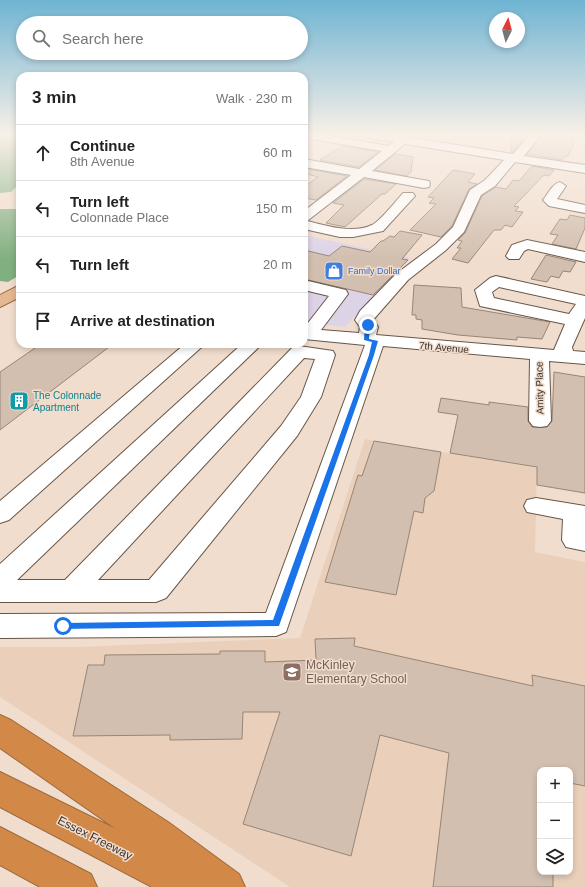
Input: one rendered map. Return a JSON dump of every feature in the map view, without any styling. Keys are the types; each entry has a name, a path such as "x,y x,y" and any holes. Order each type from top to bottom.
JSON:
{"highway":[{"path":"0,730 155,835 226,887"},
{"name":"Essex Freeway","path":"0,789 191,887"},
{"path":"0,845 78,887"}],"main road":[{"path":"0,302 16,292"}],"street":[{"path":"308,215 358,176"},
{"path":"376,176 424,184"},
{"path":"0,626 276,624 371,340 369,327 364,320 366,315 402,277 441,247 461,226 475,193 490,183 496,176"},
{"path":"560,186 550,200 554,203 585,209"},
{"path":"308,226 340,233 353,233 378,228 408,196"},
{"path":"514,256 517,248 528,244 585,257"},
{"path":"564,356 563,348 585,300 496,281 483,290 486,302 575,321"},
{"path":"308,286 340,294 308,333"},
{"name":"7th Avenue","path":"308,335 585,358"},
{"path":"0,514 191,348"},
{"path":"0,580 249,348"},
{"path":"0,590 72,591 156,591 289,431 311,397 326,355 299,352 72,591"},
{"name":"Amity Place","path":"539,354 541,370 540,421"},
{"path":"536,506 580,514 575,540 585,542"}],"path":[{"path":"0,227 16,219"}],"shaded area":[{"path":"308,236 410,258 345,327 308,322"},
{"name":"McKinley Elementary School","path":"365,439 537,468 535,552 585,562 585,887 290,887 0,697 0,647 78,647 300,638"}],"green space":[{"path":"0,176 16,176 16,187 11,192 0,193"},
{"path":"0,209 16,209 16,277 8,282 0,281"}],"building":[{"path":"316,176 346,176 316,200 308,199 308,184 318,177"},
{"path":"447,176 473,176 468,182 477,184 469,189 452,226 441,237 410,230 436,204 429,203 434,198 428,197"},
{"path":"523,176 543,176 514,206 519,207 515,211 523,212 512,227 505,225 501,230 494,230 468,263 452,259 461,248 457,248 462,241 458,240 465,233 482,196 496,187 506,189 513,180 519,181"},
{"path":"364,179 396,184 385,194 382,194 345,227 326,223 344,205 333,203"},
{"path":"570,215 585,218 585,228 576,249 552,244 558,235 550,234 560,219 567,220"},
{"path":"400,231 422,235 402,259 408,260 373,295 308,280 308,251 329,256 342,246 370,252 381,241 390,236 394,237"},
{"path":"546,255 576,262 570,272 563,271 559,278 551,276 547,282 531,279"},
{"path":"414,285 461,288 462,307 550,322 542,339 517,337 517,340 458,335 422,329 422,320 416,319 416,315 412,315"},
{"name":"The Colonnade Apartment","path":"35,348 108,348 0,430 0,372"},
{"path":"554,372 585,377 585,493 537,485 537,467 450,453 458,415 438,412 441,398 489,405 489,402 528,407 528,421 532,427 547,427 552,421"},
{"path":"374,441 441,452 434,491 425,498 423,513 414,511 396,595 325,582 358,475 362,476"},
{"path":"355,638 354,646 533,686 532,675 585,686 585,786 573,784 573,767 537,767 537,875 553,875 553,887 433,887 449,753 380,735 351,856 243,824 280,712 243,712 242,739 170,740 170,735 73,736 88,665 104,665 105,655 220,654 220,651 265,651 265,662 316,660 315,639"}],"place":[{"name":"Family Dollar","path":"334,271"},
{"name":"The Colonnade Apartment","path":"19,401"},
{"name":"McKinley Elementary School","path":"292,672"}],"route":[{"path":"63,626 276,624 372,355 376,341 366,340 369,327 368,325"}]}
